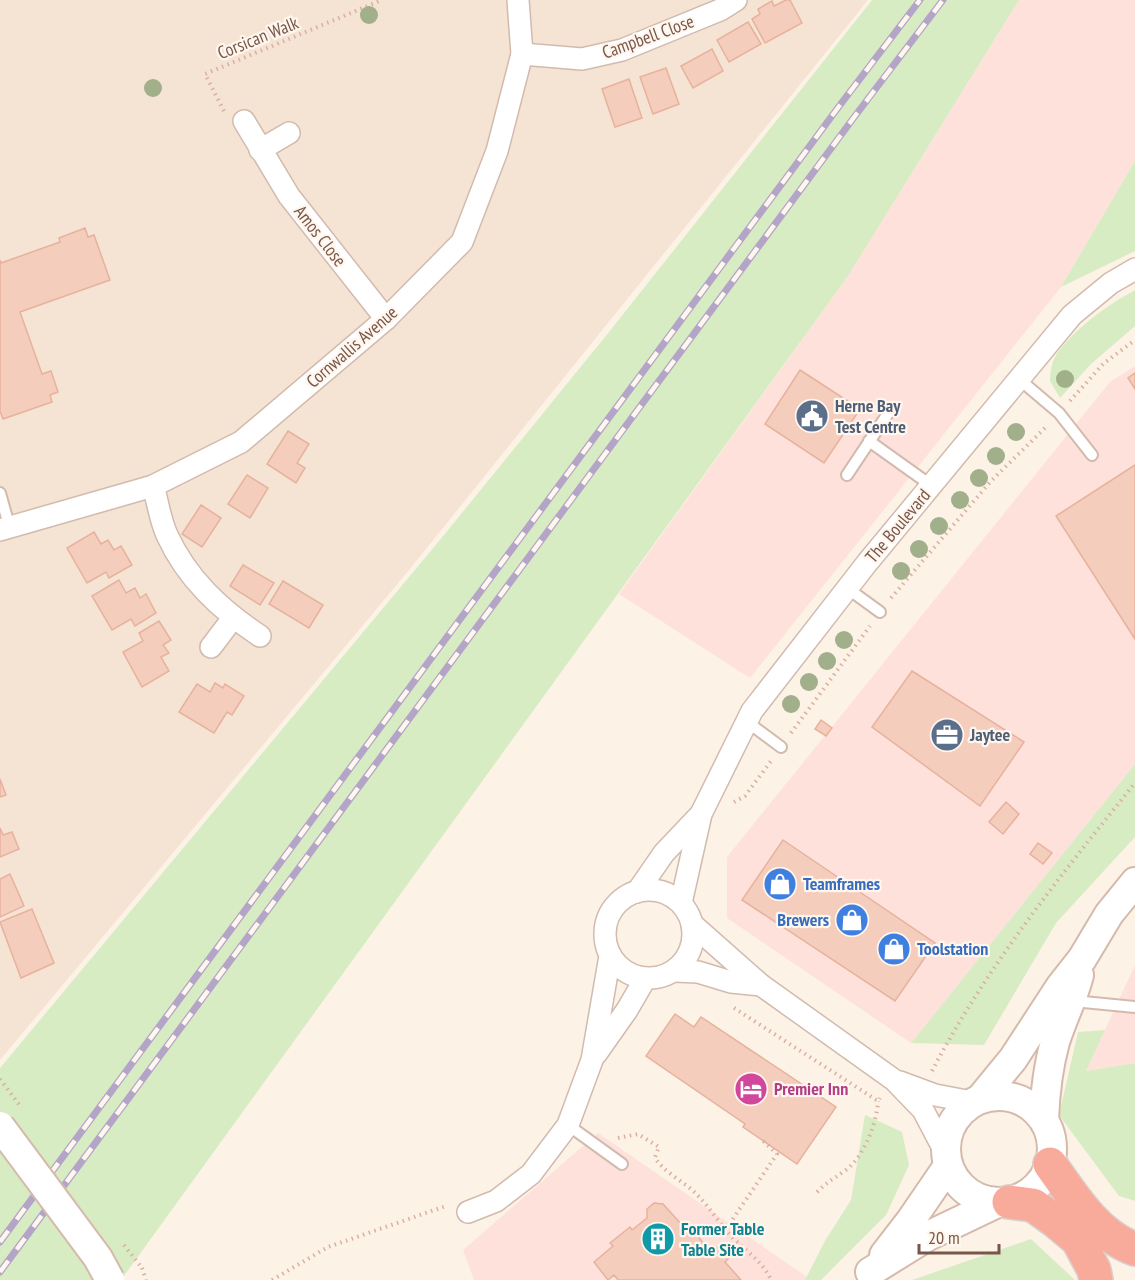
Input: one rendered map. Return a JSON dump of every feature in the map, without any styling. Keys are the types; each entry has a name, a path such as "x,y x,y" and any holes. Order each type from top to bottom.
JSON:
{"highway":[{"path":"1050,1164 1095,1224 1126,1246 1135,1249"},
{"path":"1003,1203 1033,1205 1054,1220 1078,1240 1094,1270 1096,1280"}],"street":[{"name":"Cornwallis Avenue","path":"5,529 153,486 241,442 386,319 462,242 497,151 522,54 518,0"},
{"name":"Campbell Close","path":"522,54 582,59 622,50 720,9 736,0"},
{"name":"Amos Close","path":"244,121 289,196 386,319"},
{"path":"260,150 289,133"},
{"name":"The Boulevard","path":"681,903 705,805 752,711 847,588 1072,315 1111,283 1135,269"},
{"path":"153,486 167,534 206,594 233,618 260,636"},
{"path":"211,646 233,618"},
{"name":"The Boulevard","path":"637,892 664,853 705,805"},
{"path":"866,1276 911,1221 946,1159 947,1132 957,1115 977,1100 1012,1059 1082,958 1109,914 1135,882"},
{"path":"761,985 731,982 698,972 675,971 645,979 625,972 610,956 605,941 606,926 612,911 623,899 637,892 652,890 668,894 681,903 692,924 761,985 894,1080 923,1110 955,1181 966,1192 981,1200 1003,1203"},
{"path":"675,971 690,950 693,941 692,924"},
{"path":"468,1212 496,1201 531,1174 568,1125 592,1060 610,956"},
{"path":"1044,1120 1045,1095 1055,1042 1072,1000 1082,958"},
{"path":"592,1060 627,1010 645,979"},
{"path":"866,1276 928,1236 1003,1203 1023,1197 1035,1189 1044,1178 1053,1149 1044,1120 1032,1107 1017,1098 999,1095 977,1100 935,1095 894,1080"},
{"path":"0,1126 98,1258 110,1280"}],"lane":[{"path":"1019,379 1059,413 1092,455"},
{"path":"847,475 891,409"},
{"path":"869,441 932,486"},
{"path":"0,493 5,529"},
{"path":"847,588 880,612"},
{"path":"746,721 781,747"},
{"path":"1072,1000 1135,1007"},
{"path":"568,1125 622,1164"}],"path":[{"name":"Corsican Walk","path":"244,121 232,119 225,112 205,74 382,0"},
{"path":"705,805 733,803 745,796 899,586 991,481 1059,413 1103,364 1135,340"},
{"path":"928,1078 974,997 1048,891 1135,783"},
{"path":"733,1007 878,1101"},
{"path":"817,1192 830,1179 845,1172 859,1156 878,1115 878,1101 894,1080"},
{"path":"610,1135 620,1138 638,1134 659,1147 655,1157 658,1164 696,1194 735,1240 766,1269 771,1280"},
{"path":"726,1229 777,1155 761,1139"},
{"path":"272,1280 328,1247 364,1234 455,1203 468,1212"},
{"path":"142,1268 146,1280"}],"shaded area":[{"path":"0,0 868,0 409,570 0,1060"},
{"path":"1019,0 1135,0 1135,161 1061,287 750,678 619,594 848,276"},
{"path":"1135,366 1135,764 911,1043 727,918 727,857 1110,382"},
{"path":"1135,965 1135,1063 1086,1071"},
{"path":"598,1133 807,1277 808,1280 474,1280 463,1250"}],"green space":[{"path":"872,0 1019,0 848,276 121,1280 0,1280 0,1068 444,535 609,332"},
{"path":"1135,161 1135,251 1061,287"},
{"path":"1135,290 1135,326 1091,364 1060,398 1050,381 1052,365 1057,354 1084,325 1104,309"},
{"path":"1135,764 1135,837 1056,923 984,1045 911,1043"},
{"path":"1105,1030 1086,1071 1135,1063 1135,1201 1119,1196 1059,1115 1078,1032"},
{"path":"865,1115 902,1132 909,1165 886,1215 821,1280 805,1280 825,1241 851,1200"},
{"path":"1031,1239 1075,1280 912,1280"}],"building":[{"path":"790,0 802,23 765,43 752,19 760,14 758,9 772,1 774,6"},
{"path":"748,22 761,44 729,62 717,40"},
{"path":"712,49 723,71 693,88 681,66"},
{"path":"666,68 679,104 653,114 640,77"},
{"path":"629,79 642,118 615,127 602,89"},
{"path":"85,228 88,237 94,235 110,280 20,312 42,374 51,371 58,392 50,395 52,402 3,419 0,411 0,260 1,263 60,242 59,238"},
{"name":"Herne Bay Test Centre","path":"800,370 860,409 824,463 765,424"},
{"path":"1135,373 1135,389 1128,378"},
{"path":"288,431 309,444 297,463 305,468 296,483 267,464"},
{"path":"1135,465 1135,639 1056,516"},
{"path":"247,475 268,488 250,518 228,504"},
{"path":"201,505 221,518 202,547 182,534"},
{"path":"94,532 101,544 108,540 114,550 121,546 132,565 109,578 106,572 87,583 67,548"},
{"path":"243,565 274,583 260,605 230,586"},
{"path":"119,580 126,593 135,588 140,598 146,594 156,613 135,626 131,619 112,630 92,596"},
{"path":"283,581 323,605 309,628 269,604"},
{"path":"159,621 171,640 163,645 169,653 161,657 169,671 142,687 123,652 143,641 139,633"},
{"name":"Jaytee","path":"912,671 1024,742 980,806 872,727"},
{"path":"215,683 223,688 225,684 244,696 232,715 227,712 214,733 179,712 197,684 210,692"},
{"path":"821,720 832,728 826,736 815,729"},
{"path":"0,779 6,795 0,797"},
{"path":"1006,802 1019,814 1003,834 989,822"},
{"path":"0,828 3,835 12,832 19,849 0,857"},
{"path":"783,840 935,943 895,1001 742,900"},
{"path":"1038,843 1052,853 1043,864 1030,854"},
{"path":"10,874 24,906 0,917 0,879"},
{"path":"32,909 54,963 21,978 0,922"},
{"name":"Premier Inn","path":"675,1014 694,1027 701,1017 836,1107 797,1164 743,1127 745,1124 646,1056"},
{"name":"Former Table Table Site","path":"654,1203 663,1204 691,1235 697,1235 708,1255 719,1246 729,1258 725,1262 741,1280 618,1280 614,1275 608,1280 594,1262 613,1246 610,1243 630,1227 632,1230 647,1218 647,1209"}],"railway":[{"path":"0,1242 920,0"},
{"path":"0,1272 943,0"}],"place":[{"name":"Herne Bay Test Centre","path":"812,416"},
{"name":"Jaytee","path":"947,735"},
{"name":"Teamframes","path":"780,884"},
{"name":"Brewers","path":"852,920"},
{"name":"Toolstation","path":"894,949"},
{"name":"Premier Inn","path":"751,1089"},
{"name":"Former Table Table Site","path":"658,1239"}]}
